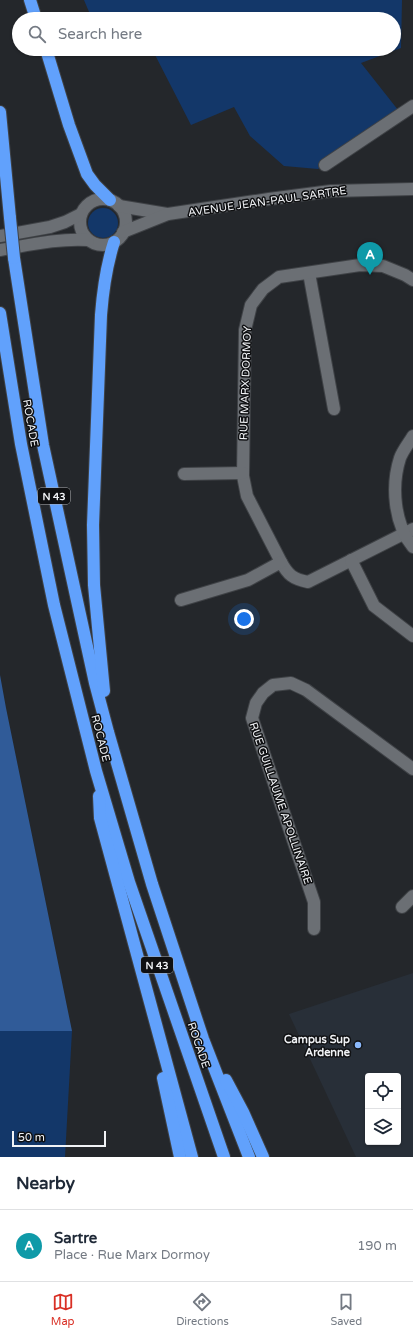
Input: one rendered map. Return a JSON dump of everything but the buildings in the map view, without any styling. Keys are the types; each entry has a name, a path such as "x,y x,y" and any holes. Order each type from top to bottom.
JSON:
{"highway":[{"path":"30,0 34,12"},
{"path":"48,56 69,125 87,174 95,185 114,203"},
{"name":"N 43","path":"0,112 14,258 43,445 95,683 152,884 203,1039 248,1157"},
{"path":"108,732 94,586 93,525 103,285 114,242"},
{"name":"ROCADE","path":"0,313 21,444 54,605 96,771 129,882 224,1157"},
{"path":"96,771 100,818 192,1157"},
{"path":"134,946 180,1157"},
{"name":"N 43","path":"203,1039 243,1112 263,1157"}],"street":[{"path":"325,165 413,106"},
{"name":"AVENUE JEAN-PAUL SARTRE","path":"124,232 168,214 300,194 362,189 413,189"},
{"path":"103,199 114,203 123,212 125,218 124,232 114,242 108,245 94,244 83,235 80,228 81,214 90,203 103,199"},
{"name":"AVENUE JEAN-PAUL SARTRE","path":"114,203 168,214"},
{"path":"0,236 50,228 81,214"},
{"path":"0,250 48,242 76,239 88,240"},
{"name":"RUE MARX DORMOY","path":"409,531 308,582 296,580 287,572 247,496 243,473 245,330 251,305 263,289 279,277 360,264 384,266 413,280"},
{"path":"309,272 334,409"},
{"path":"413,436 401,457 395,481 396,505 402,528 409,531 413,547"},
{"path":"184,474 243,473"},
{"path":"351,560 374,606 413,636"},
{"path":"181,600 248,580 281,562"},
{"name":"RUE GUILLAUME APOLLINAIRE","path":"314,929 314,902 252,718 256,703 263,693 273,685 291,683 306,690 413,769"},
{"path":"402,907 413,896"}],"shaded area":[{"path":"84,0 402,0 401,48 401,12 89,12"},
{"path":"156,56 380,56 361,63 402,115 350,150 318,169 284,166 250,136 234,107 191,125"},
{"path":"103,208 109,209 117,217 117,229 109,237 103,238 97,237 89,229 88,223 89,217 97,209"},
{"path":"0,675 6,708 72,1031 0,1031"},
{"name":"Campus Sup Ardenne","path":"413,973 413,1157 356,1157 289,1014"},
{"path":"0,1031 72,1031 65,1157 0,1157"}],"place":[{"name":"Sartre","path":"370,275"},
{"name":"Campus Sup Ardenne","path":"358,1045"}]}
